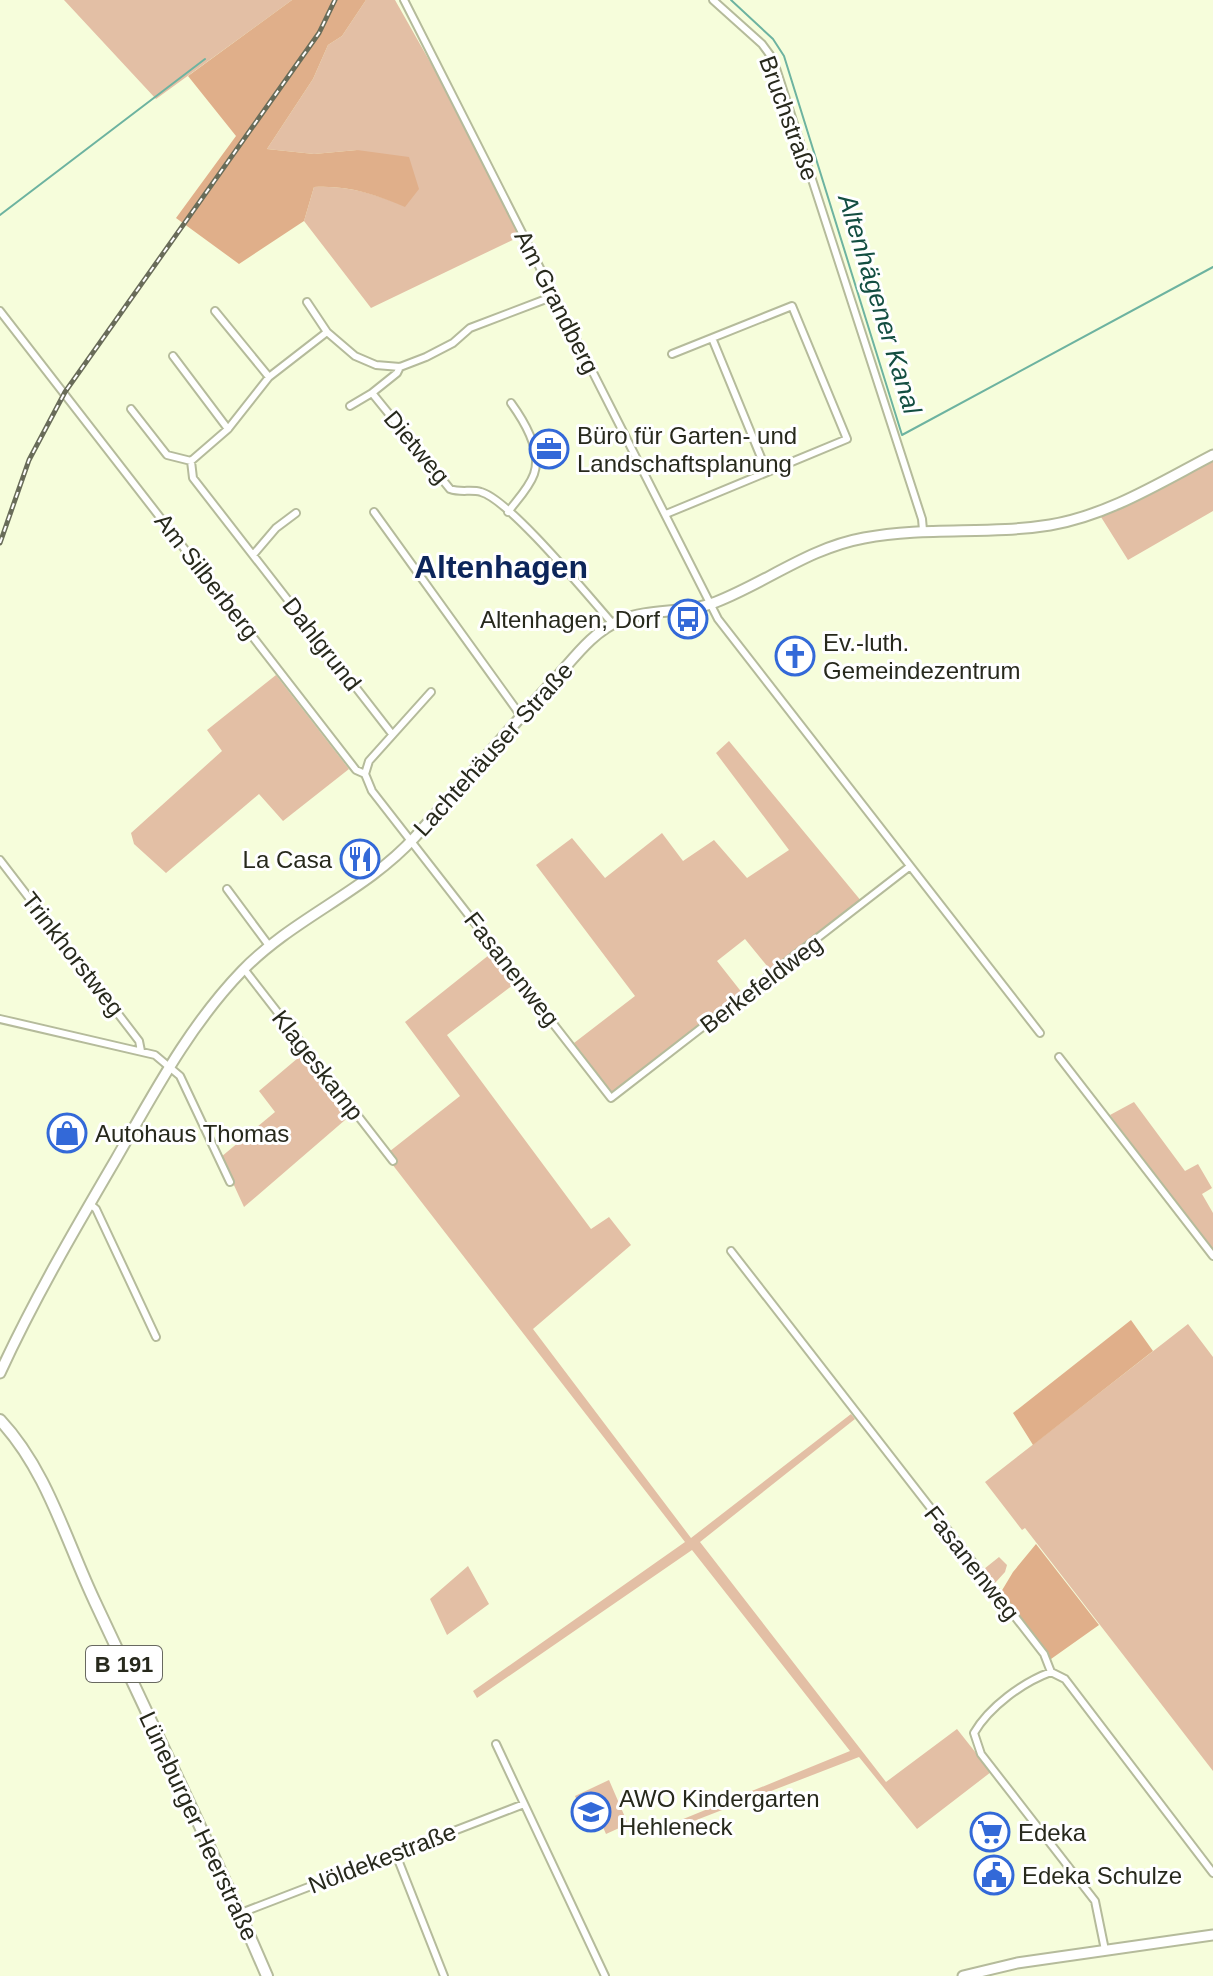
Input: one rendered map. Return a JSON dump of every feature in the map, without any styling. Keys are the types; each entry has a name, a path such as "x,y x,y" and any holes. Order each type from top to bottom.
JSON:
{"main road":[{"name":"Lüneburger Heerstraße","path":"0,1420 36,1472 64,1528 93,1598 241,1913 267,1976"}],"street":[{"name":"Am Grandberg","path":"404,0 712,603"},
{"name":"Bruchstraße","path":"713,0 762,44 773,59 923,530"},
{"name":"Dietweg","path":"350,406 372,393 400,367 453,343 470,328 554,296"},
{"path":"307,302 327,332 355,356 376,365 400,367"},
{"path":"666,514 847,439 792,306 672,354"},
{"name":"Am Silberberg","path":"0,311 356,770 365,774 372,791 412,840"},
{"path":"215,311 269,377"},
{"path":"131,409 167,455 191,461 228,429 269,377 327,332"},
{"path":"712,338 767,472"},
{"path":"173,356 228,429"},
{"name":"Dietweg","path":"372,393 450,489 481,492 508,512 613,624"},
{"path":"508,512 534,473 535,456 524,420 511,403"},
{"name":"Lachtehäuser Straße","path":"0,1373 28,1315 169,1065 204,1016 244,969 270,947 362,884 412,840 592,639 613,624 634,616 712,603 796,561 839,544 923,530 1021,528 1074,520 1118,504 1213,455"},
{"name":"Dahlgrund","path":"191,461 193,478 392,734"},
{"path":"374,512 521,716"},
{"path":"253,555 276,528 296,513"},
{"path":"712,603 718,619 1040,1033"},
{"path":"365,774 369,761 431,692"},
{"name":"Fasanenweg","path":"412,840 611,1098"},
{"name":"Trinkhorstweg","path":"0,860 139,1041 141,1051"},
{"name":"Berkefeldweg","path":"611,1098 909,867"},
{"path":"227,889 270,947"},
{"name":"Klageskamp","path":"244,969 393,1161"},
{"path":"0,1019 155,1055 180,1076 230,1182"},
{"path":"1059,1057 1213,1256"},
{"path":"90,1204 96,1209 156,1337"},
{"name":"Fasanenweg","path":"731,1251 1044,1654 1051,1672 1065,1679 1213,1873"},
{"path":"1051,1672 1037,1677 983,1718 974,1733 981,1754 1095,1901 1105,1950"},
{"path":"496,1744 605,1976"},
{"name":"Nöldekestraße","path":"241,1913 524,1804"},
{"path":"395,1852 444,1976"},
{"path":"963,1976 1017,1963 1213,1935"}],"shaded area":[{"path":"64,0 292,0 156,99"},
{"path":"292,0 366,0 342,36 328,45 313,79 267,149 314,154 357,150 409,157 419,189 405,207 361,191 314,187 304,221 239,264 176,218 236,136 188,76"},
{"path":"366,0 395,0 527,233 371,308 304,221 314,187 361,191 405,206 357,150 314,154 267,149 313,79 328,45 342,36"},
{"path":"1213,461 1213,511 1128,560 1101,517"},
{"path":"276,675 349,769 283,821 259,794 166,873 134,844 131,833 222,751 207,730"},
{"path":"729,741 862,902 772,972 745,939 717,961 743,994 612,1093 574,1043 635,996 536,865 572,838 605,878 662,833 683,861 714,840 747,878 789,850 716,753"},
{"path":"494,951 517,982 447,1035 591,1229 609,1217 631,1245 533,1329 691,1538 851,1414 855,1419 700,1542 886,1782 957,1729 991,1772 917,1829 859,1757 650,1838 649,1833 850,1751 692,1550 477,1698 473,1691 685,1542 385,1155 460,1096 405,1022"},
{"path":"305,1052 352,1114 244,1207 221,1157 275,1112 259,1091"},
{"path":"1134,1102 1185,1171 1198,1164 1212,1188 1202,1194 1213,1213 1213,1252 1110,1115"},
{"path":"1131,1320 1153,1351 1033,1445 1013,1413"},
{"path":"1188,1324 1213,1357 1213,1771 1025,1528 1022,1530 985,1482"},
{"path":"1036,1544 1099,1625 1051,1659 1001,1592"},
{"path":"999,1557 1007,1565 995,1583 984,1569"},
{"path":"468,1566 489,1604 447,1635 430,1599"},
{"path":"609,1780 628,1824 606,1834 592,1802 580,1807 575,1796"}],"waterway":[{"name":"Altenhägener Kanal","path":"731,0 773,39 784,56 902,435 1213,267"},
{"path":"0,215 205,59"}],"railway":[{"path":"0,543 29,460 65,392 319,33 335,0"}],"place":[{"name":"Büro für Garten- und Landschaftsplanung","path":"549,449"},
{"name":"Altenhagen, Dorf","path":"688,619"},
{"name":"Ev.-luth. Gemeindezentrum","path":"795,656"},
{"name":"La Casa","path":"360,859"},
{"name":"Autohaus Thomas","path":"67,1133"},
{"name":"AWO Kindergarten Hehleneck","path":"591,1812"},
{"name":"Edeka","path":"990,1832"},
{"name":"Edeka Schulze","path":"994,1875"}],"district":[{"name":"Altenhagen","path":"501,567"}]}
